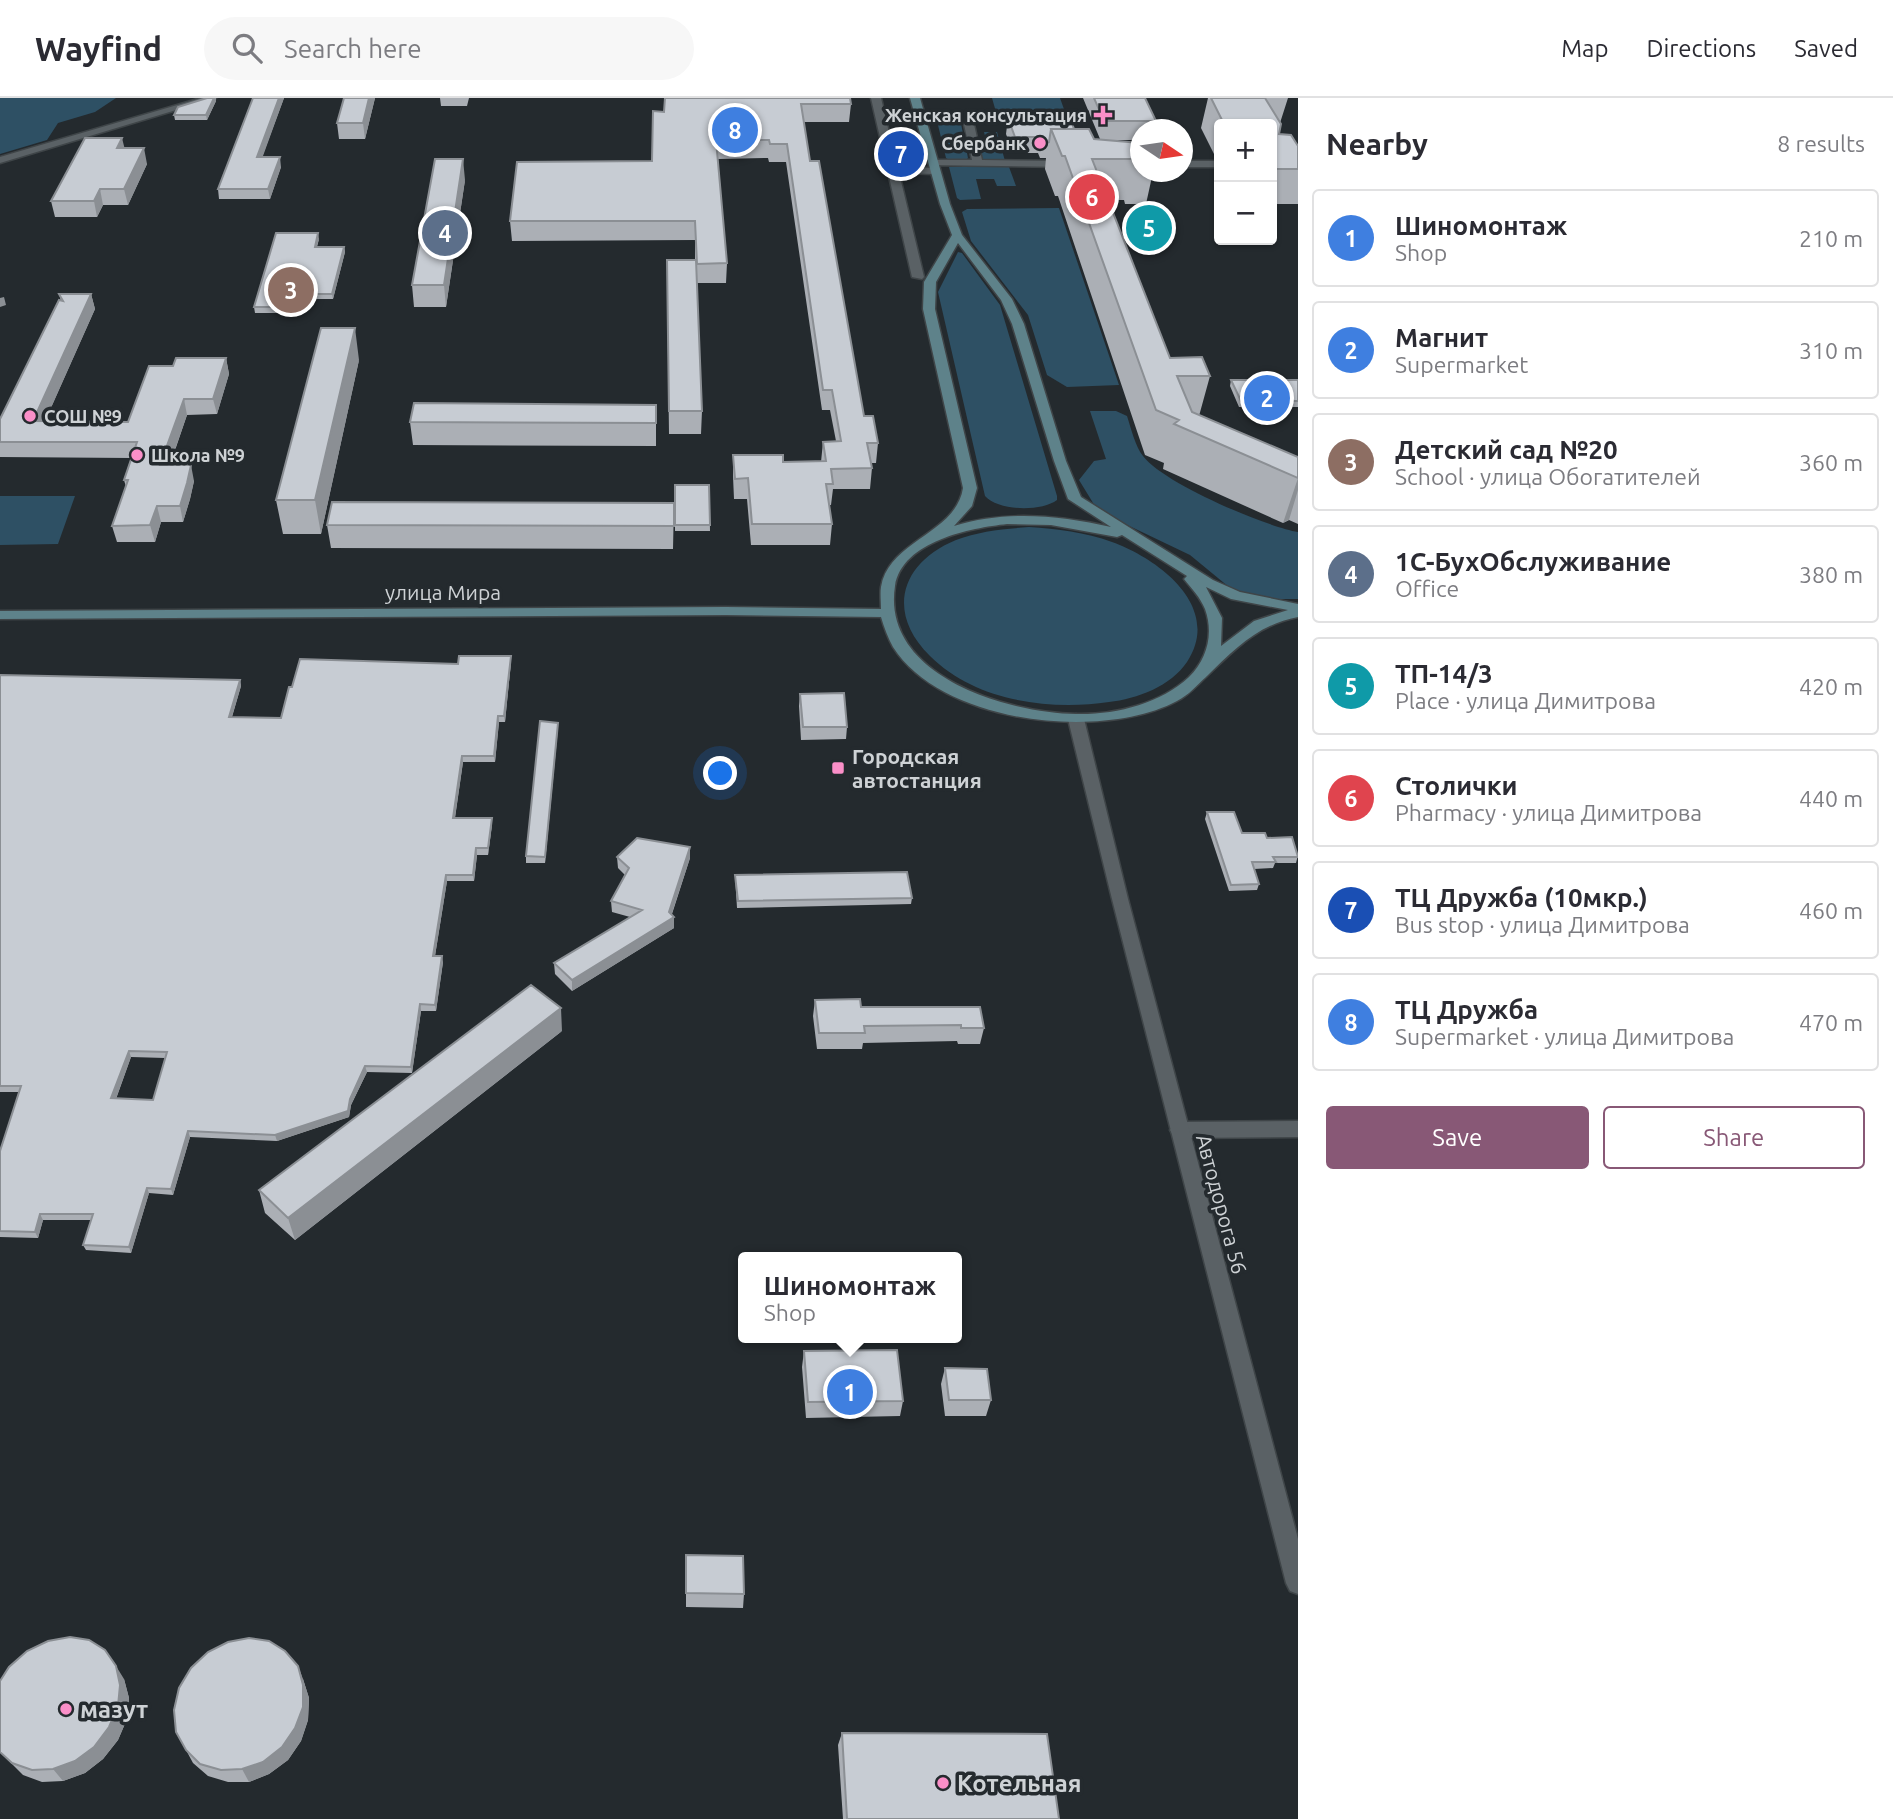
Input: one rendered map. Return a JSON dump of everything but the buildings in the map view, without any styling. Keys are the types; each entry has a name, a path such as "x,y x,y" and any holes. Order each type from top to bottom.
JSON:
{"main road":[{"path":"915,98 957,235 1006,299 1018,324 1060,461 1076,499 1178,565 1236,596 1298,611"},
{"path":"957,235 930,282 929,309 970,488 965,506 935,536 905,557 888,583 885,613 895,638 914,662 942,683 978,701 1026,714 1076,719 1126,714 1168,700 1191,685 1208,667 1267,620 1298,611"},
{"path":"935,536 1002,519 1041,518 1080,523 1118,533 1152,548"},
{"path":"1178,565 1201,589 1215,615 1217,642 1208,667"},
{"name":"улица Мира","path":"0,615 712,611 885,613"}],"street":[{"path":"0,160 211,98"},
{"path":"876,98 918,277"},
{"path":"968,120 978,163"},
{"path":"893,170 978,163 1079,164"},
{"path":"1193,164 1214,164"},
{"name":"Автодорога 56","path":"1076,719 1298,1583"},
{"path":"1180,1129 1298,1129"}],"shaded area":[{"path":"0,98 116,98 95,112 58,123 47,140 0,154"},
{"path":"992,98 1060,98 1065,112 996,112"},
{"path":"959,114 968,158 965,161 951,161 946,158 937,121 943,115"},
{"path":"984,132 997,132 1005,161 979,157 979,152 989,152"},
{"path":"949,167 1009,167 1016,186 997,186 994,179 976,179 981,199 960,200 957,198"},
{"path":"1059,208 1119,385 1067,387 1047,375 1028,315 971,241 962,212 967,209"},
{"path":"958,252 962,253 1000,305 1057,496 1057,500 1050,504 1031,508 1009,507 999,505 985,496 938,292"},
{"path":"1090,411 1116,411 1127,416 1140,452 1154,467 1171,478 1215,502 1298,532 1298,599 1271,599 1235,592 1190,555 1098,511 1079,480 1094,461 1106,459"},
{"path":"0,496 75,496 58,544 0,545"},
{"path":"1029,527 1071,532 1112,542 1149,560 1181,588 1191,604 1197,622 1196,642 1187,662 1172,678 1131,698 1086,704 1038,703 991,693 948,671 930,656 916,640 904,606 912,575 922,562 937,550 956,540 983,532"}],"place":[{"name":"Женская консультация","path":"1103,115"},
{"name":"ТЦ Дружба","path":"735,130"},
{"name":"Сбербанк","path":"1040,143"},
{"name":"ТЦ Дружба (10мкр.)","path":"901,154"},
{"name":"Столички","path":"1092,197"},
{"name":"ТП-14/3","path":"1149,228"},
{"name":"1С-БухОбслуживание","path":"445,233"},
{"name":"Детский сад №20","path":"291,290"},
{"name":"Магнит","path":"1267,398"},
{"name":"СОШ №9","path":"30,416"},
{"name":"Школа №9","path":"137,455"},
{"name":"Городская автостанция","path":"838,768"},
{"name":"Шиномонтаж","path":"850,1392"},
{"name":"мазут","path":"66,1709"},
{"name":"Котельная","path":"943,1783"}]}
